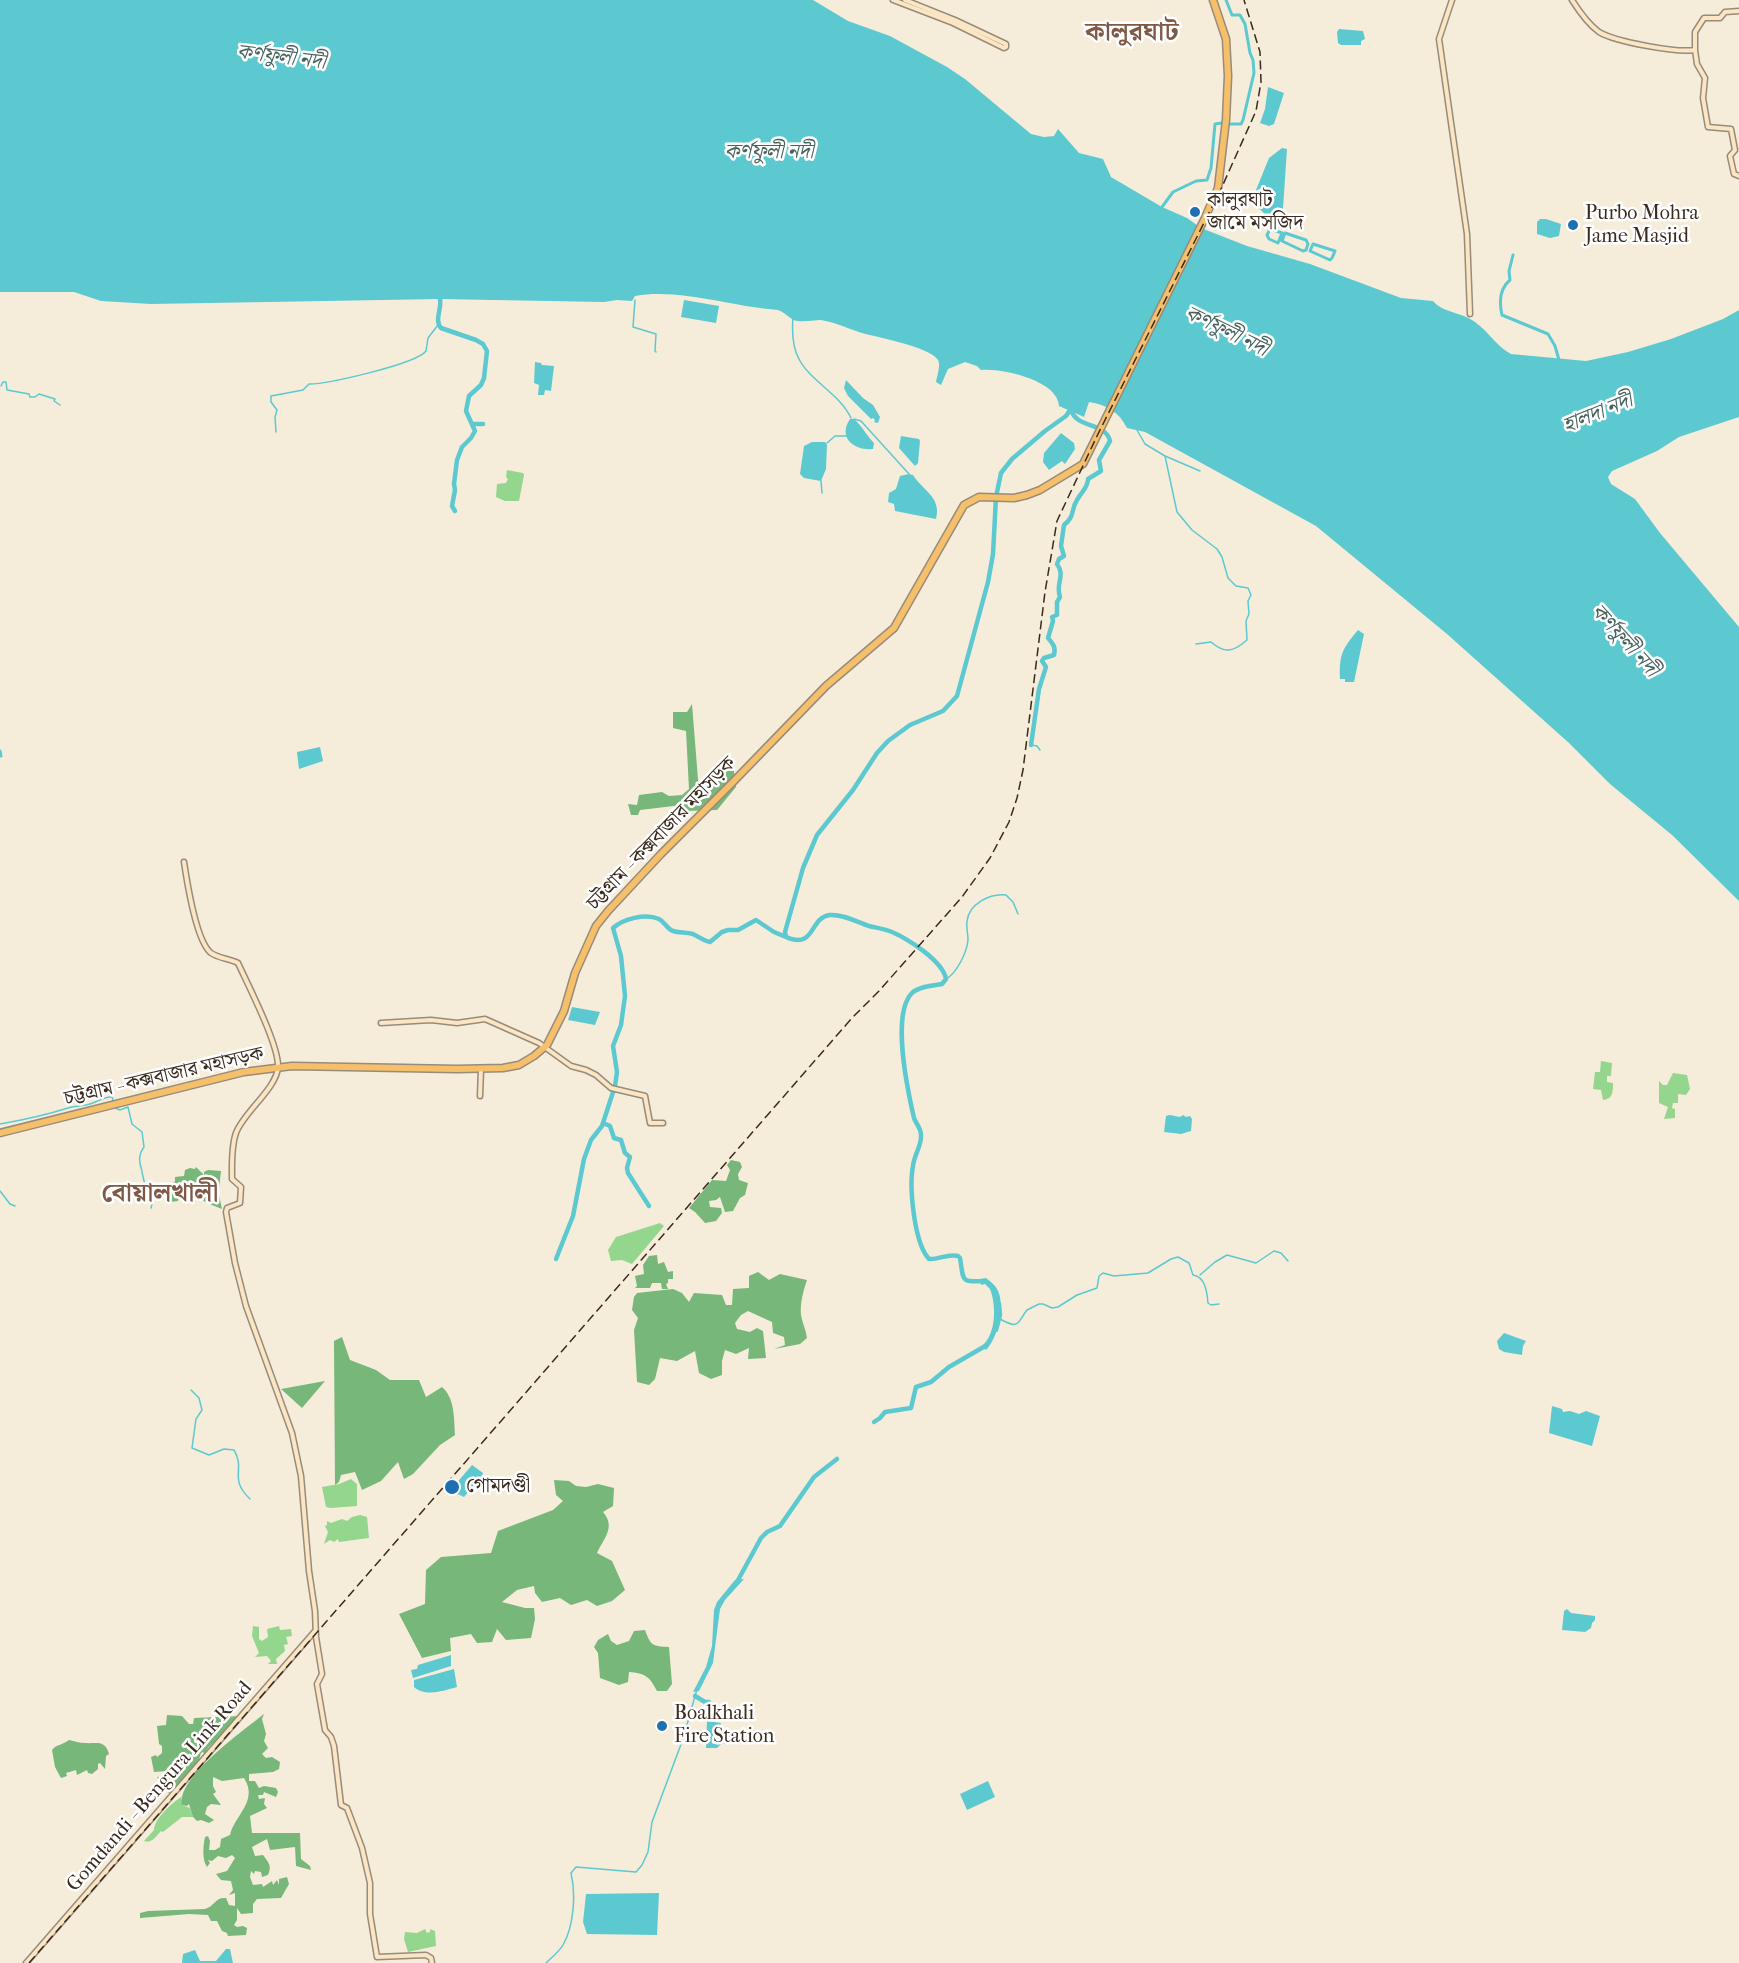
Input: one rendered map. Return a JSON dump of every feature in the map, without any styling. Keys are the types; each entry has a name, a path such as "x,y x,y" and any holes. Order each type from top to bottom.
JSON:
{"highway":[{"name":"চট্টগ্রাম - কক্সবাজার মহাসড়ক","path":"0,1133 244,1072 292,1066 503,1068 519,1065 544,1048 564,1011 575,973 597,926 608,911 668,846 826,686 899,622 960,510 972,499 989,496 1018,498 1036,492 1081,465 1204,221 1218,188 1225,123 1228,52 1215,0"}],"main road":[{"path":"893,0 953,23 1006,47 1006,44 955,20 905,0"},
{"path":"1452,0 1439,39 1467,234 1470,314"},
{"path":"1572,0 1589,23 1607,36 1680,51 1695,50"},
{"path":"1739,11 1725,12 1720,18 1704,18 1695,32 1697,64 1705,78 1703,98 1708,127 1731,129 1735,150 1730,158 1734,174 1739,176"},
{"path":"184,862 189,897 200,934 211,953 238,963 273,1043 278,1068 277,1075 236,1132 231,1164 232,1179 241,1187 242,1199 240,1203 227,1208 226,1212 235,1263 246,1306 288,1422 299,1465 305,1501 305,1533 322,1674 317,1684 325,1730 334,1746 341,1805 347,1808 355,1826 370,1883 370,1914 377,1957 426,1955 431,1958 432,1963"},
{"path":"381,1023 431,1020 456,1023 485,1019 539,1043 571,1066 596,1075 611,1088 645,1096 650,1123 663,1123"},
{"path":"480,1096 481,1069"},
{"name":"Gomdandi - Bengura Link Road","path":"26,1963 316,1630"}],"green space":[{"path":"507,470 524,475 519,501 505,501 496,497 497,484 506,483 508,479"},
{"path":"692,704 699,792 733,764 736,787 717,810 685,811 682,805 640,810 638,815 631,815 628,804 637,805 639,795 662,792 669,796 682,795 689,789 686,731 673,728 673,712 687,712"},
{"path":"1601,1061 1612,1063 1611,1076 1607,1076 1607,1082 1613,1083 1611,1097 1603,1100 1601,1090 1593,1089 1595,1072 1600,1072"},
{"path":"1673,1073 1687,1075 1690,1089 1686,1095 1678,1094 1678,1103 1673,1103 1675,1118 1664,1119 1668,1107 1659,1103 1659,1081 1667,1085"},
{"path":"731,1160 740,1162 742,1167 738,1174 739,1180 748,1183 745,1195 740,1198 733,1211 725,1212 720,1197 709,1201 710,1207 721,1208 722,1213 716,1221 705,1223 689,1208 712,1180 726,1181 730,1170 727,1165"},
{"path":"196,1167 204,1175 204,1172 208,1170 221,1171 219,1189 205,1194 219,1195 222,1209 195,1195 194,1200 187,1200 186,1196 179,1196 178,1201 169,1202 165,1183 172,1184 175,1177 184,1176 185,1170"},
{"path":"660,1223 664,1226 632,1264 622,1260 611,1261 608,1250 616,1237"},
{"path":"657,1255 658,1264 664,1262 668,1272 673,1271 673,1279 668,1279 666,1284 668,1289 662,1289 661,1283 652,1283 650,1288 635,1288 637,1286 635,1276 644,1274 643,1265 649,1256"},
{"path":"758,1272 769,1280 780,1274 807,1280 801,1311 807,1338 800,1344 774,1349 785,1345 784,1337 773,1333 772,1322 748,1311 741,1315 735,1323 737,1329 750,1332 757,1328 763,1331 766,1358 748,1359 749,1348 736,1354 725,1350 722,1375 711,1379 699,1373 695,1351 677,1361 660,1358 655,1379 649,1385 637,1382 634,1330 638,1318 632,1310 637,1293 673,1289 682,1293 689,1302 694,1293 722,1295 726,1305 732,1305 733,1289 749,1288 749,1276"},
{"path":"342,1337 350,1360 376,1370 390,1380 419,1380 426,1397 442,1387 449,1397 453,1409 455,1435 440,1445 413,1474 404,1479 398,1462 381,1481 362,1490 355,1472 341,1475 339,1482 335,1485 334,1341"},
{"path":"325,1381 302,1408 281,1389"},
{"path":"351,1479 357,1484 357,1506 326,1507 322,1487"},
{"path":"554,1480 569,1481 576,1486 586,1487 598,1484 614,1488 613,1506 603,1512 609,1523 608,1532 597,1553 612,1561 625,1590 612,1601 597,1606 587,1600 571,1605 560,1598 542,1602 535,1593 534,1586 517,1590 502,1602 534,1608 535,1619 531,1638 506,1640 497,1629 492,1642 477,1643 471,1634 450,1638 451,1651 422,1658 399,1614 425,1604 426,1570 441,1557 491,1553 498,1531 553,1510 563,1501 556,1495"},
{"path":"360,1515 367,1517 369,1538 339,1542 338,1539 334,1542 330,1540 324,1544 328,1532 325,1526 327,1521 331,1523 342,1519 347,1521"},
{"path":"253,1626 259,1627 259,1639 262,1641 268,1637 267,1629 279,1626 280,1630 291,1629 292,1636 286,1637 288,1644 284,1645 285,1651 276,1659 277,1664 268,1664 271,1661 267,1656 255,1657 259,1653 252,1636"},
{"path":"645,1630 653,1644 669,1647 672,1684 667,1691 657,1691 649,1679 639,1673 629,1672 628,1682 619,1685 600,1678 598,1653 594,1647 598,1640 608,1634 611,1641 617,1645 629,1641 634,1631"},
{"path":"264,1714 262,1719 266,1734 264,1741 268,1748 262,1754 266,1758 272,1757 280,1762 279,1769 273,1772 249,1774 249,1781 255,1781 259,1788 264,1786 276,1788 278,1792 276,1797 264,1792 263,1795 258,1795 259,1799 265,1798 264,1804 267,1808 250,1816 252,1833 300,1833 301,1859 310,1866 311,1870 296,1866 295,1847 270,1850 267,1839 252,1847 255,1856 263,1855 270,1867 268,1875 262,1877 261,1872 255,1871 254,1874 251,1871 250,1877 253,1885 262,1884 263,1887 272,1881 273,1885 277,1880 279,1885 279,1879 287,1877 289,1884 281,1898 257,1899 253,1904 253,1913 241,1914 237,1908 237,1920 234,1925 247,1928 246,1935 228,1936 222,1931 217,1921 211,1921 208,1915 189,1914 140,1918 140,1913 148,1911 205,1909 222,1898 226,1898 229,1905 235,1906 235,1893 229,1895 233,1890 231,1881 221,1880 216,1874 227,1871 235,1858 232,1855 226,1858 218,1856 212,1861 208,1860 210,1863 207,1867 204,1844 205,1837 208,1836 209,1850 215,1850 220,1847 221,1839 230,1835 247,1801 248,1786 244,1778 222,1781 213,1777 216,1792 213,1794 221,1805 211,1804 207,1807 205,1814 214,1820 209,1823 197,1821 193,1817 189,1804 182,1805 183,1794 189,1782 213,1755"},
{"path":"167,1715 182,1716 189,1724 193,1724 194,1718 241,1716 208,1748 205,1755 201,1753 190,1776 169,1793 157,1777 167,1776 167,1771 154,1772 151,1757 156,1755 157,1757 162,1753 157,1726 166,1725"},
{"path":"69,1740 103,1744 109,1754 106,1756 105,1769 100,1763 98,1769 92,1774 87,1770 77,1775 76,1770 66,1773 67,1776 61,1778 55,1767 52,1750"},
{"path":"181,1797 182,1805 190,1808 193,1817 182,1817 152,1840 144,1841 154,1830 160,1816"},
{"path":"425,1929 427,1933 430,1929 435,1931 436,1946 408,1952 404,1939 405,1932 417,1933"}],"water":[{"name":"কর্ণফুলী নদী","path":"0,0 813,0 848,21 890,36 947,67 965,79 1031,134 1044,137 1054,136 1058,129 1079,153 1103,159 1111,177 1201,228 1247,246 1310,264 1401,298 1433,301 1442,308 1475,322 1511,354 1586,361 1628,352 1671,339 1723,319 1739,310 1739,417 1679,437 1657,451 1612,471 1608,477 1611,484 1635,499 1660,533 1739,627 1739,901 1672,835 1610,784 1569,743 1447,634 1316,526 1145,432 1127,428 1120,418 1107,407 1089,402 1084,417 1059,406 1056,397 1049,389 1027,378 1001,371 981,370 965,362 948,369 941,385 936,382 938,360 933,355 913,346 821,320 797,321 778,310 670,294 635,296 632,301 604,302 440,299 151,304 101,301 74,292 0,292"},
{"path":"1339,29 1363,31 1365,39 1361,41 1361,45 1341,45 1338,43"},
{"path":"1268,87 1284,93 1274,124 1269,126 1260,123 1265,109"},
{"path":"1282,148 1287,149 1282,223 1265,214 1252,200 1269,158"},
{"path":"1540,219 1561,224 1559,236 1550,238 1537,234 1537,222"},
{"path":"684,300 719,306 716,323 681,317"},
{"path":"535,362 554,366 551,391 545,390 544,395 538,395 539,385 534,383"},
{"path":"846,380 873,405 880,417 878,423 874,422 873,418 871,419 848,396 844,388"},
{"path":"850,419 857,422 874,443 873,449 860,448 850,442 846,432"},
{"path":"1061,433 1074,443 1075,449 1065,464 1062,461 1049,470 1043,462 1044,453"},
{"path":"901,436 920,441 918,463 915,466 899,448"},
{"path":"812,442 825,442 827,445 826,469 821,481 804,478 800,474 804,446"},
{"path":"913,475 934,499 936,519 895,511 894,504 888,502 889,493 896,489 900,476"},
{"path":"1358,630 1364,634 1354,682 1345,682 1345,679 1340,679 1341,658 1348,642"},
{"path":"320,747 323,761 299,769 297,752"},
{"path":"572,1007 600,1012 595,1025 568,1020"},
{"path":"1166,1116 1190,1116 1191,1131 1181,1134 1164,1132"},
{"path":"986,1278 1000,1295 1001,1312 994,1338 986,1350 982,1346 993,1326 994,1310 990,1289 985,1284 981,1285 980,1279"},
{"path":"1504,1333 1526,1341 1522,1355 1499,1349 1497,1341"},
{"path":"1552,1406 1562,1409 1563,1412 1570,1411 1579,1414 1586,1411 1600,1416 1592,1446 1549,1433"},
{"path":"472,1465 483,1473 482,1476 464,1497 453,1492 455,1485"},
{"path":"744,1579 720,1609 713,1663 699,1691 693,1692 706,1667 712,1646 714,1610 717,1602 735,1580"},
{"path":"1567,1609 1571,1613 1595,1616 1591,1628 1585,1632 1562,1630 1564,1611"},
{"path":"451,1655 451,1666 413,1678 411,1670 417,1669 418,1665"},
{"path":"454,1669 457,1687 423,1692 414,1687 414,1680"},
{"path":"707,1721 721,1723 718,1731 721,1734 733,1735 736,1739 733,1744 722,1743 717,1748 706,1748"},
{"path":"988,1781 995,1797 967,1810 960,1794"},
{"path":"659,1893 657,1935 587,1934 583,1922 586,1894"},
{"path":"226,1949 230,1949 233,1963 182,1963 183,1954 195,1950 200,1961 216,1961"}],"waterway":[{"path":"1226,0 1232,15 1240,15 1245,24 1254,73 1241,124 1228,124"},
{"path":"1162,207 1173,192 1196,181 1207,180 1211,168 1215,124 1222,123"},
{"path":"1270,229 1282,233 1278,243 1269,239 1267,235 1270,229"},
{"path":"1285,233 1306,240 1308,244 1306,250 1303,251 1282,241 1285,233"},
{"path":"1313,244 1335,251 1332,258 1330,260 1310,251 1313,244"},
{"path":"1513,255 1509,271 1510,280 1501,296 1502,315 1548,334 1559,360"},
{"path":"440,299 438,322 441,328 476,340 483,344 487,351 484,378 481,385 469,396 466,411 475,431 462,447 457,460 452,506 455,511"},
{"path":"635,300 633,327 656,334 656,352"},
{"path":"793,317 794,344 799,359 810,374 840,402 851,418"},
{"path":"276,432 277,410 271,402 271,396 303,390 309,384 352,377 406,362 426,351 428,338 438,325"},
{"path":"1,386 3,382 6,382 7,390 29,394 30,397 39,394 55,399 54,401 60,405"},
{"path":"985,1281 965,1279 958,1256 929,1259 916,1228 912,1200 912,1175 921,1135 914,1118 905,1073 903,1018 906,1003 912,993 922,988 942,984 946,979 939,965 924,951 899,935 845,917 835,915 823,917 803,939 796,940 786,937 785,932 803,868 817,835 888,741 910,725 943,711 957,696 988,582 993,554 996,497 1001,473 1012,459 1066,416 1072,407"},
{"path":"1031,745 1039,689 1046,667 1042,661 1054,655 1055,652 1048,638 1052,617 1057,615 1057,602 1060,597 1061,572 1057,564 1064,556 1061,546 1064,525 1072,516 1075,504 1086,487 1088,479 1101,471 1099,460 1110,441 1103,431 1079,420 1071,410"},
{"path":"854,419 861,421 909,474"},
{"path":"473,424 483,424"},
{"path":"1137,430 1145,444 1165,456 1177,512 1192,530 1217,549 1222,557 1228,578 1236,586 1248,588 1251,595 1248,601 1249,614 1246,621 1247,640 1229,650 1211,642 1196,644"},
{"path":"827,443 835,436 847,436"},
{"path":"1165,456 1200,471"},
{"path":"821,481 822,493"},
{"path":"1031,745 1037,746 1040,750"},
{"path":"0,751 1,756"},
{"path":"946,979 958,967 964,956 968,940 967,921 976,905 987,898 1006,895 1013,902 1018,914"},
{"path":"556,1259 573,1216 584,1159 591,1140 602,1126 615,1086 617,1072 613,1046 621,1025 625,996 621,956 613,928 635,918 653,917 661,920 673,931 693,934 710,942 722,932 738,930 756,920 786,937"},
{"path":"0,1124 90,1104 106,1097 112,1097 114,1103"},
{"path":"115,1108 120,1110 128,1107 132,1124 142,1132 144,1147 140,1159 142,1171"},
{"path":"603,1123 610,1126 614,1138 621,1140 625,1153 630,1157 628,1173 649,1206"},
{"path":"142,1172 152,1204 151,1208"},
{"path":"0,1191 10,1204 15,1206"},
{"path":"1200,1275 1227,1255 1256,1263 1274,1251 1281,1253 1288,1261"},
{"path":"1000,1319 1017,1324 1027,1310 1039,1304 1052,1308 1058,1307 1077,1295 1097,1288 1099,1276 1103,1273 1114,1276 1148,1273 1178,1257 1189,1263 1193,1275 1203,1282 1208,1303 1219,1304"},
{"path":"996,1330 1000,1315 999,1304"},
{"path":"874,1422 885,1412 911,1408 916,1387 931,1382 949,1367 987,1345"},
{"path":"191,1390 199,1398 202,1410 196,1419 192,1448 209,1455 224,1449 234,1450 238,1463 238,1480 243,1492 250,1499"},
{"path":"737,1582 761,1538 767,1532 780,1526 814,1477 837,1459"},
{"path":"546,1963 561,1948 570,1929 574,1900 571,1873 576,1867 636,1872 642,1865 648,1852 652,1822 683,1739 697,1689"},
{"path":"695,1696 709,1702"}],"railway":[{"path":"29,1963 852,1018 879,991 962,897 990,858 1009,822 1023,770 1045,592 1057,521 1221,189 1256,111 1261,82 1260,52 1244,0"}],"place":[{"name":"কালুরঘাট জামে মসজিদ","path":"1195,212"},
{"name":"Purbo Mohra Jame Masjid","path":"1573,225"},
{"name":"গোমদণ্ডী","path":"452,1487"},
{"name":"Boalkhali Fire Station","path":"662,1726"}],"district":[{"name":"কালুরঘাট","path":"1132,34"},
{"name":"বোয়ালখালী","path":"160,1195"}],"water label":[{"name":"হালদা নদী","path":"1598,414"}]}
